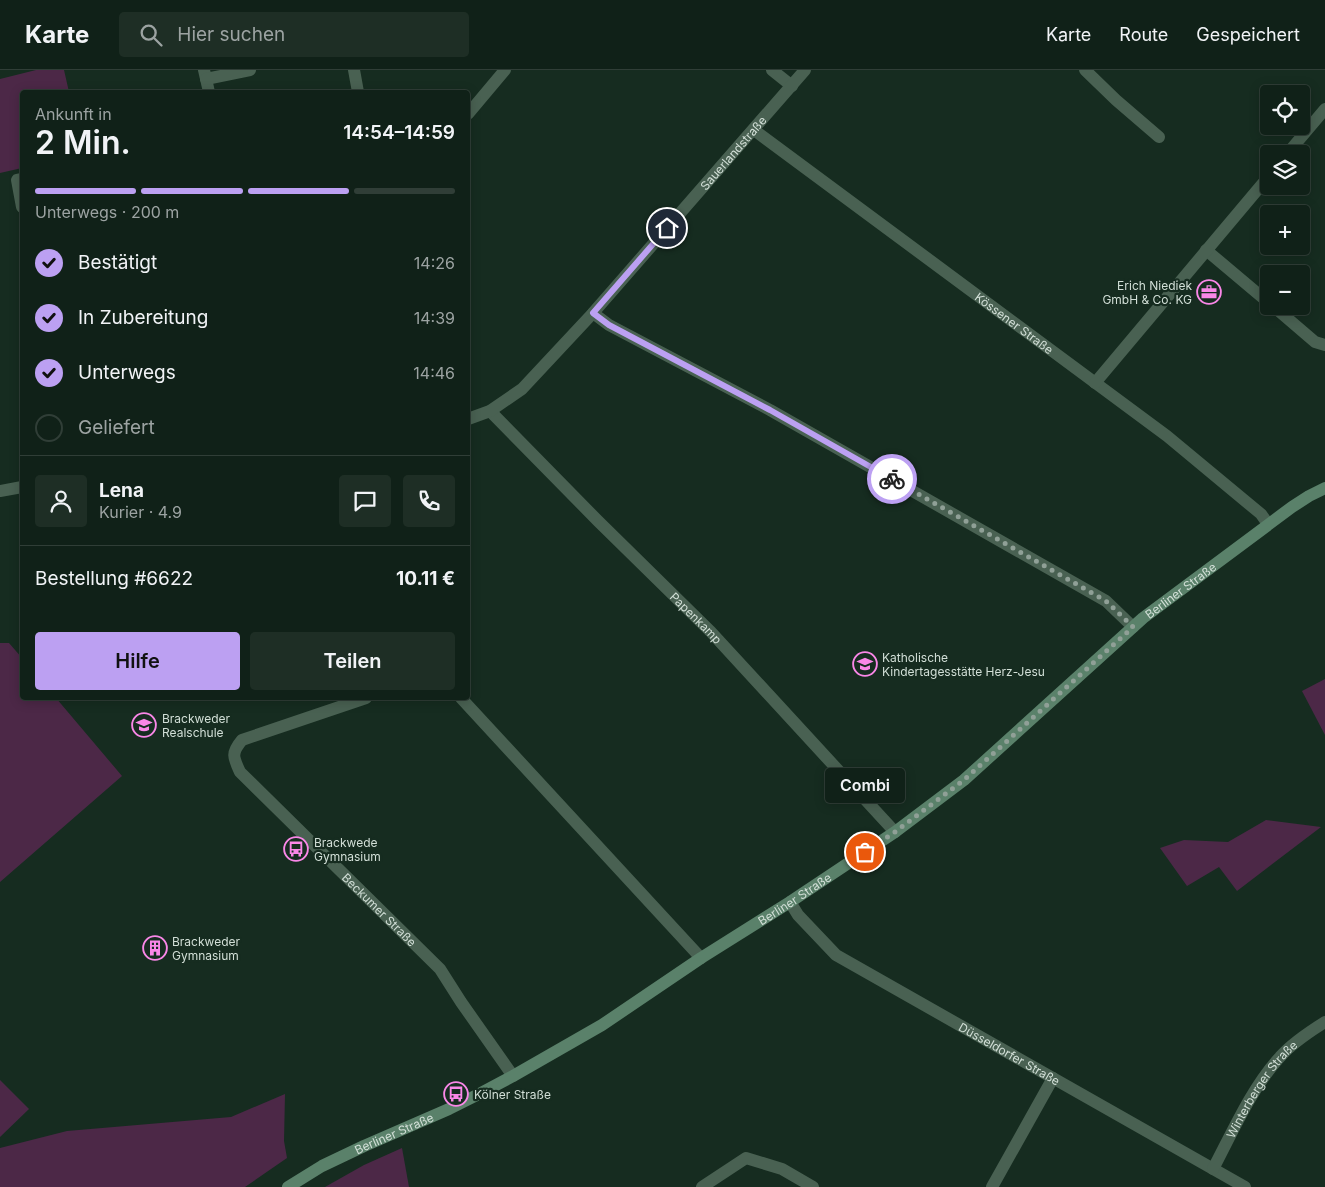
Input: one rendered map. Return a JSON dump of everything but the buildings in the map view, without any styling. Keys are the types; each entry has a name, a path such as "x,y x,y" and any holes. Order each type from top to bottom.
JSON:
{"street":[{"path":"209,90 205,75 250,70"},
{"path":"354,70 358,90"},
{"path":"470,112 505,70"},
{"path":"772,70 792,86"},
{"name":"Sauerlandstraße","path":"470,418 490,410 522,389 593,313 805,70"},
{"path":"1085,70 1159,138"},
{"path":"1295,145 1325,109"},
{"name":"Kössener Straße","path":"754,130 1167,436 1261,514 1268,524"},
{"path":"20,179 16,180 20,198"},
{"path":"1095,383 1260,187"},
{"path":"1206,250 1260,295"},
{"path":"593,313 609,325 770,410 1106,601 1133,627"},
{"path":"1284,315 1315,342 1325,345"},
{"name":"Papenkamp","path":"490,410 598,521 711,632 895,832"},
{"path":"0,490 20,487"},
{"name":"Berliner Straße","path":"288,1187 322,1166 449,1109 513,1076 602,1025 895,832 964,780 1143,618 1268,524 1309,496 1325,488"},
{"name":"Beckumer Straße","path":"360,700 242,740 236,747 234,758 240,772 440,969 513,1076"},
{"path":"463,700 701,958"},
{"name":"Düsseldorfer Straße","path":"790,902 798,915 836,955 1245,1187"},
{"name":"Winterberger Straße","path":"1213,1169 1257,1086 1280,1057 1325,1022"},
{"path":"992,1187 1053,1078"},
{"path":"702,1187 746,1158 782,1169 813,1187"}],"shaded area":[{"path":"36,70 64,70 69,90 20,90 20,168 0,173 0,79"},
{"path":"0,643 9,643 20,656 20,700 58,700 122,776 0,882"},
{"path":"1325,679 1325,735 1302,691"},
{"path":"1266,820 1321,827 1237,891 1219,867 1187,886 1160,848 1184,840 1228,842"},
{"path":"0,1080 29,1109 0,1137"},
{"path":"285,1094 284,1141 287,1158 245,1187 0,1187 0,1148 67,1131 231,1117"},
{"path":"402,1148 409,1187 325,1187 364,1165"}],"way so far":[{"path":"865,852 964,780 1133,627 1106,601 892,479"}],"place":[{"name":"Erich Niediek GmbH & Co. KG","path":"1209,292"},
{"name":"Katholische Kindertagesstätte Herz-Jesu","path":"865,664"},
{"name":"Brackweder Realschule","path":"144,725"},
{"name":"Brackwede Gymnasium","path":"296,849"},
{"name":"Combi","path":"865,852"},
{"name":"Brackweder Gymnasium","path":"155,948"},
{"name":"Kölner Straße","path":"456,1094"}],"route":[{"path":"667,228 593,313 609,325 770,410 892,479"}]}
